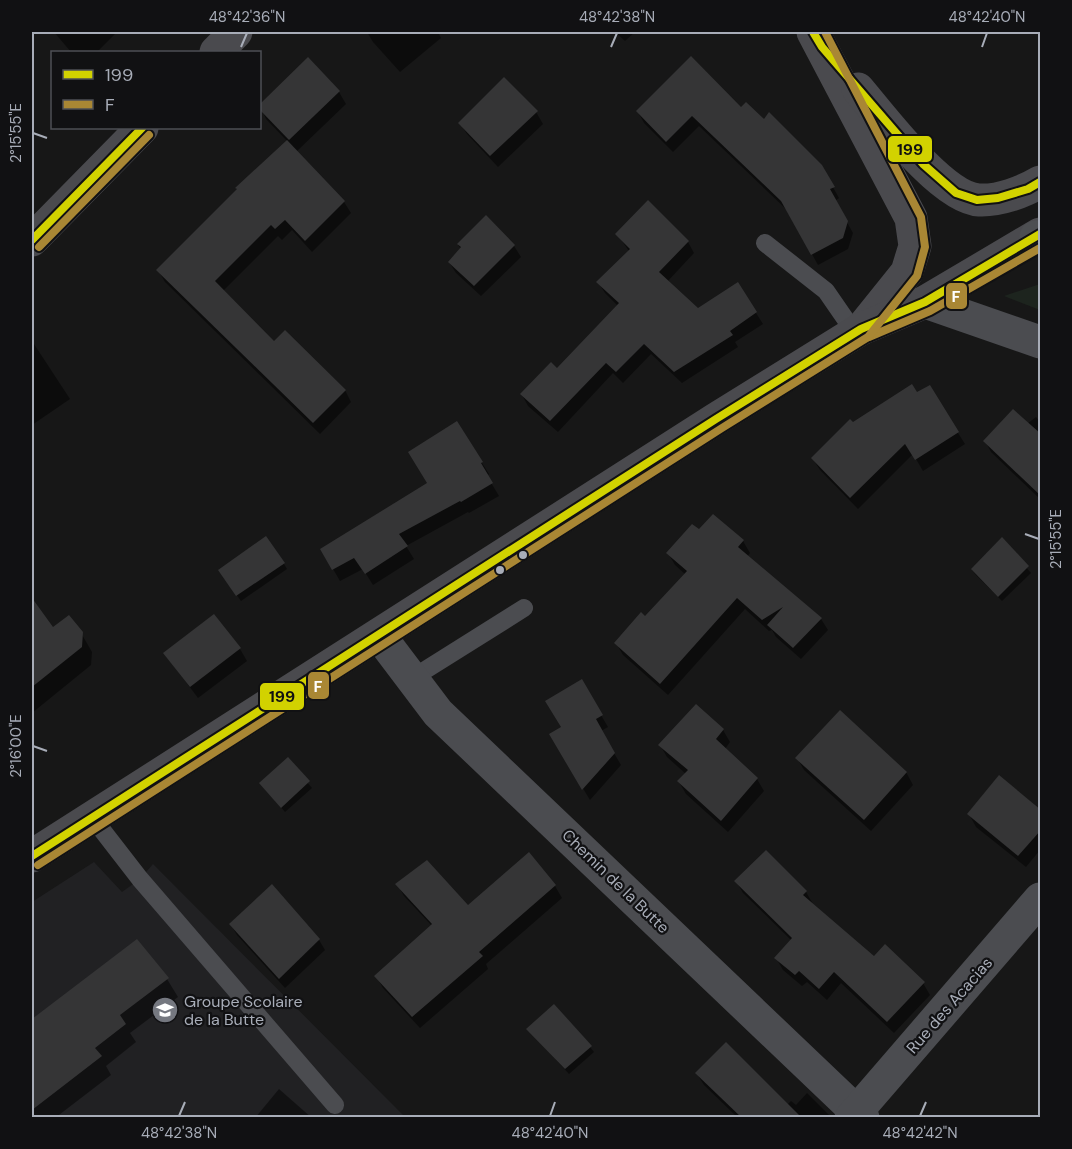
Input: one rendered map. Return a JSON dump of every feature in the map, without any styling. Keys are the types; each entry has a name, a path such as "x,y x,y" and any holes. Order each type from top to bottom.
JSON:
{"main road":[{"path":"217,51 236,32"},
{"path":"817,39 923,164 956,193 977,200 998,198 1028,189 1041,182"},
{"path":"817,39 907,209 911,218 915,246 907,272 858,331"},
{"path":"32,240 141,129"},
{"path":"32,856 716,419 858,331 925,302 1039,236"}],"street":[{"path":"925,302 1041,342"},
{"name":"Chemin de la Butte","path":"379,635 438,713 857,1115"},
{"name":"Rue des Acacias","path":"857,1115 1041,899"}],"lane":[{"path":"765,243 826,291 858,331"},
{"path":"411,679 524,608"},
{"path":"92,817 140,879 335,1105"}],"shaded area":[{"path":"1040,284 1040,310 1004,296"},
{"name":"Groupe Scolaire de la Butte","path":"94,862 122,892 140,879 153,864 405,1117 32,1118 32,902"}],"building":[{"path":"691,56 741,107 746,102 764,119 769,112 822,165 835,187 830,189 848,221 843,238 811,255 781,201 692,116 666,142 636,111"},
{"path":"308,57 340,91 289,140 261,111 261,103"},
{"path":"504,77 538,111 490,156 458,123"},
{"path":"287,140 345,201 305,241 285,220 275,229 271,225 215,281 274,341 285,330 346,390 313,423 156,270 237,189 235,188"},
{"path":"648,200 689,241 659,272 698,308 738,282 757,312 730,331 733,335 674,372 644,344 616,372 606,363 550,421 520,394 551,362 557,368 619,303 596,282 630,249 615,234"},
{"path":"486,215 515,245 474,286 448,262 461,247 457,244"},
{"path":"912,384 917,392 930,385 959,432 915,460 905,444 850,498 811,458 850,419 853,422"},
{"path":"1013,409 1041,434 1041,496 983,441"},
{"path":"457,421 483,462 481,463 493,483 399,534 408,546 365,574 354,558 332,570 320,549 427,483 408,452"},
{"path":"713,514 744,540 738,547 822,618 793,648 767,625 783,607 762,620 737,598 660,684 614,643 641,612 645,616 687,571 666,553 692,524 699,529"},
{"path":"266,536 285,563 236,596 218,570"},
{"path":"1002,537 1029,566 998,597 971,569"},
{"path":"32,598 53,627 69,615 83,632 82,647 32,687"},
{"path":"214,614 241,648 190,687 163,653"},
{"path":"582,679 603,715 596,719 615,753 582,790 549,734 561,727 545,701"},
{"path":"696,704 724,729 716,739 758,778 721,821 677,781 688,770 658,745"},
{"path":"840,710 907,772 864,820 795,758"},
{"path":"288,757 310,781 281,808 259,783"},
{"path":"999,775 1041,810 1041,830 1018,856 967,814"},
{"path":"766,850 807,891 803,895 874,956 885,944 925,982 887,1022 834,972 819,989 799,971 795,975 774,958 792,938 734,881"},
{"path":"529,852 556,885 479,952 483,956 412,1017 374,976 432,924 395,884 427,860 468,905"},
{"path":"272,884 320,939 279,979 229,924"},
{"path":"137,939 169,978 120,1015 126,1024 95,1048 102,1056 32,1110 32,1019"},
{"path":"554,1004 592,1046 565,1069 526,1029"},
{"path":"726,1042 802,1118 742,1118 695,1073"}],"transit line":[{"name":"199","path":"813,32 822,47 923,164 956,193 977,200 998,198 1028,189 1040,182"},
{"name":"F","path":"38,865 868,337 917,276 925,247 921,217 825,32"},
{"name":"199","path":"32,240 141,129"},
{"name":"F","path":"39,247 149,135"},
{"name":"199","path":"32,856 716,419 861,329 925,302 1040,234"},
{"name":"F","path":"869,337 930,311 1040,248"}],"place":[{"name":"Groupe Scolaire de la Butte","path":"165,1010"}]}
